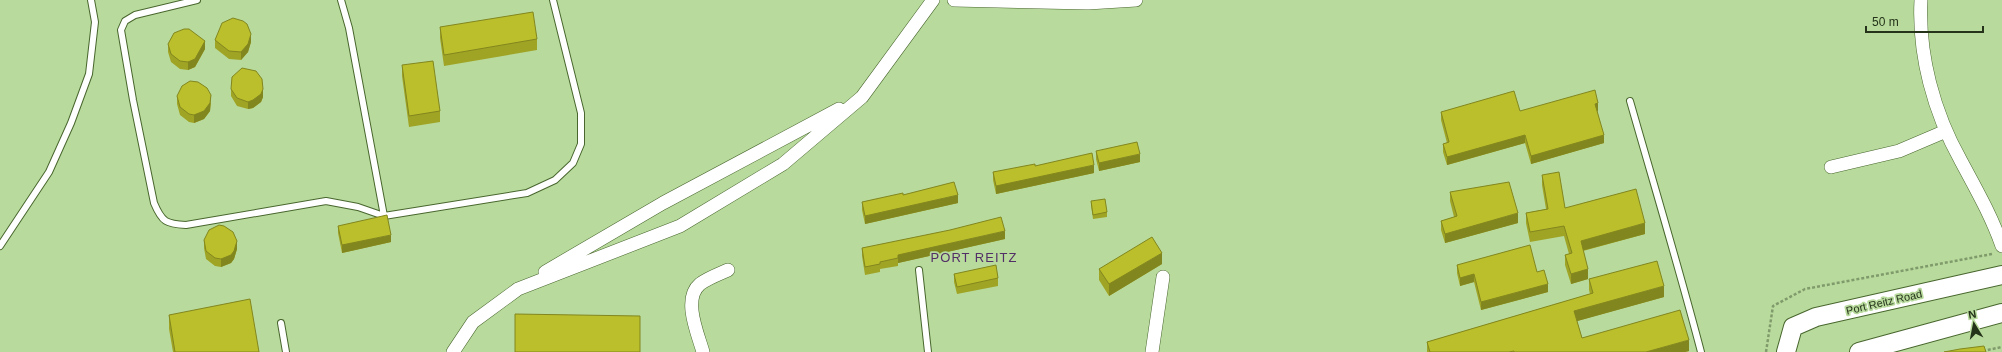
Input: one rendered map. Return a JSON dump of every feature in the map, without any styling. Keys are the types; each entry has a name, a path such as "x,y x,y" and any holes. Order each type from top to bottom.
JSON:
{"main road":[{"name":"Port Reitz Road","path":"1786,352 1793,327 1816,317 2002,275"},
{"path":"1859,352 2002,313"}],"street":[{"path":"518,289 680,226 783,164 862,97 933,0"},
{"path":"954,0 1088,4 1136,0"},
{"path":"1921,0 1920,18 1925,56 1933,96 1946,131 1995,225 1998,250"},
{"path":"453,352 473,322 518,289 583,248 663,203 862,97"},
{"path":"1831,167 1898,151 1946,131"},
{"path":"703,352 693,315 692,302 695,290 701,283 728,270"},
{"path":"1152,352 1163,277"}],"lane":[{"path":"0,246 49,172 71,123 89,74 96,22 91,0"},
{"path":"197,0 135,15 125,21 121,30 134,108 154,203 160,216 169,224 186,225 326,201 358,207 384,216 527,193 555,180 572,164 581,144 581,114 553,0"},
{"path":"341,0 349,28 384,216"},
{"path":"1630,102 1646,162 1666,222 1701,352"},
{"path":"919,270 928,352"},
{"path":"281,323 286,352"}],"path":[{"path":"1766,352 1773,306 1806,288 1998,250"},
{"path":"1978,352 2002,346"}],"building":[{"path":"533,12 537,39 444,55 440,27"},
{"path":"233,18 247,24 251,34 248,44 241,52 229,51 215,40 222,23"},
{"path":"184,29 189,29 205,41 195,59 188,62 180,61 171,54 168,44 174,33"},
{"path":"433,61 440,111 409,116 402,65"},
{"path":"242,68 256,71 262,79 263,89 261,94 248,102 237,98 231,89 232,77"},
{"path":"190,81 198,82 207,88 211,95 210,103 204,111 194,115 189,114 180,107 177,96 182,86"},
{"path":"1595,90 1598,103 1595,104 1604,135 1531,156 1525,135 1447,157 1443,144 1449,142 1441,112 1514,91 1520,111"},
{"path":"1137,142 1140,154 1099,163 1096,151"},
{"path":"1092,153 1094,165 996,186 993,172 1035,164 1035,166"},
{"path":"1559,172 1565,208 1636,189 1645,223 1581,241 1588,269 1571,274 1565,255 1572,253 1564,226 1530,232 1526,213 1548,209 1542,175"},
{"path":"954,182 958,195 865,216 862,202 903,193 903,195"},
{"path":"1509,182 1518,213 1445,234 1441,221 1457,216 1450,192"},
{"path":"1105,199 1107,212 1093,215 1091,201"},
{"path":"387,215 391,235 342,245 338,226"},
{"path":"1001,217 1005,231 898,255 898,258 865,267 862,248 950,230"},
{"path":"219,225 224,226 233,232 237,241 231,255 221,259 215,258 206,251 204,240 209,230"},
{"path":"1152,237 1162,253 1109,284 1099,269"},
{"path":"1530,245 1537,272 1544,270 1548,284 1481,302 1474,274 1460,278 1457,265"},
{"path":"1657,261 1664,286 1574,311 1582,338 1680,310 1689,340 1646,352 1430,352 1427,342 1593,293 1589,279"},
{"path":"996,265 998,278 957,287 954,274"},
{"path":"250,299 259,352 175,352 169,315"},
{"path":"515,314 640,316 640,352 515,352"},
{"path":"1984,346 1986,352 1944,352 1960,349"}],"district":[{"name":"PORT REITZ","path":"974,257"}]}
